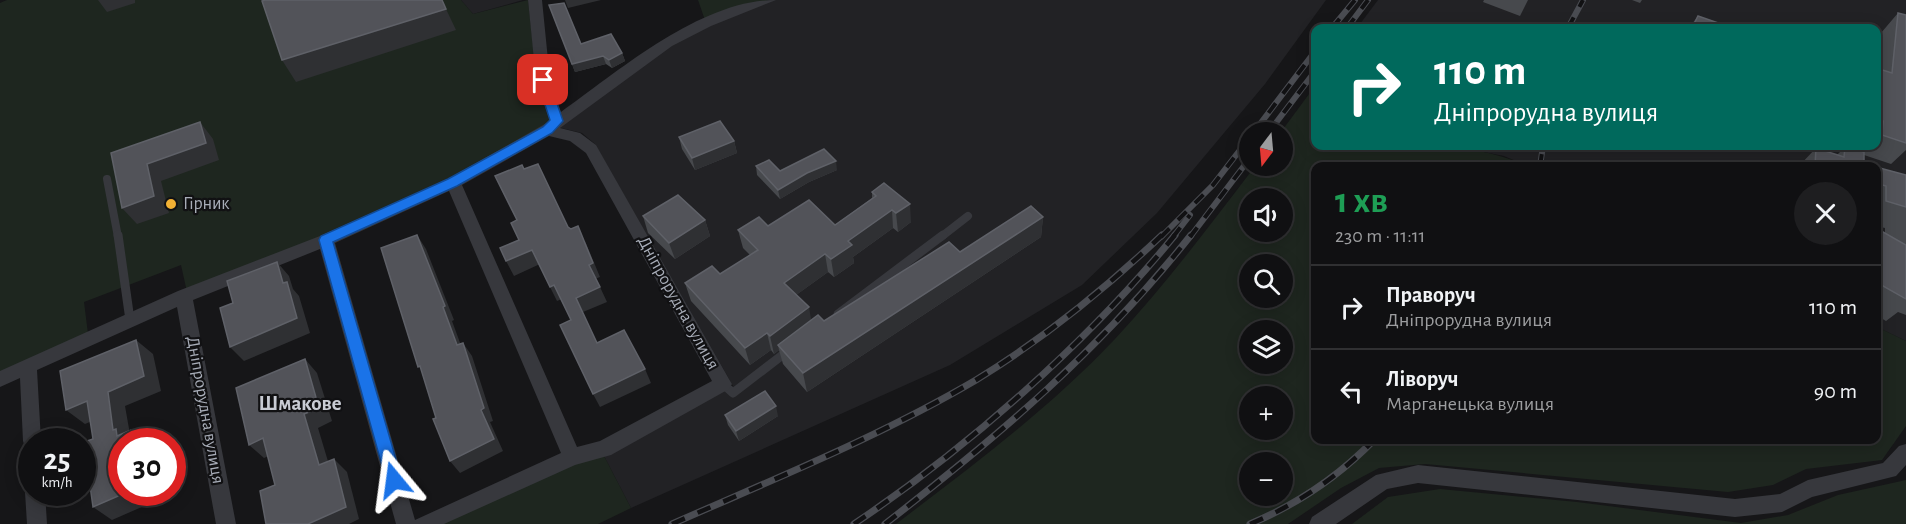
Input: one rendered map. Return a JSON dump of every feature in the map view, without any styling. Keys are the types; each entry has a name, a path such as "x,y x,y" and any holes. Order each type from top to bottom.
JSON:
{"street":[{"path":"535,0 543,80 552,126"},
{"path":"0,379 184,296 326,240 453,183 552,126 667,43 706,23 769,0"},
{"name":"Дніпрорудна вулиця","path":"423,524 572,457 604,449 723,384 591,149 575,137 552,126"},
{"path":"453,183 572,457"},
{"path":"326,240 406,524"},
{"name":"Дніпрорудна вулиця","path":"184,296 226,524"},
{"path":"28,368 31,428"},
{"path":"1319,524 1383,481 1418,474 1735,508 1760,507 1782,503 1808,489 1842,479 1889,470 1906,452"},
{"path":"36,506 37,524"}],"lane":[{"path":"107,179 127,285 130,320"},
{"path":"827,322 968,216"},
{"path":"723,384 733,393 798,343"}],"shaded area":[{"name":"Гірник","path":"7,0 461,0 473,14 528,0 537,81 550,113 549,121 538,132 452,179 327,235 187,292 181,265 84,302 88,334 0,373 0,3"},
{"path":"461,0 523,0 473,14"},
{"path":"698,0 769,0 706,23"},
{"path":"769,0 1326,0 1265,84 1157,213 1082,285 950,365 631,508 604,456 733,386 595,144 582,133 561,128 557,121 706,23"},
{"path":"1378,0 1906,0 1906,341 1881,329 1881,162 1518,162 1504,156 1473,150 1881,150 1881,24 1360,24"},
{"path":"1311,91 1311,150 1470,150 1517,162 1311,162 1311,444 1881,444 1881,329 1906,341 1906,426 1882,460 1806,469 1773,485 1728,492 1425,464 1379,468 1341,488 1288,524 896,524 982,458 1064,389 1134,318 1248,176 1293,176 1293,122 1288,122"},
{"path":"604,456 631,508 598,524 438,524 572,465"},
{"path":"1906,480 1906,524 1352,524 1388,497 1440,489 1577,502 1741,523 1788,515 1838,495"}],"building":[{"path":"442,0 446,9 282,60 262,1"},
{"path":"564,3 581,44 611,34 622,53 609,60 603,56 572,64 549,5"},
{"path":"1898,13 1906,15 1906,143 1882,135 1881,70 1892,73"},
{"path":"1698,16 1721,24 1694,24"},
{"path":"720,121 734,141 692,158 679,137"},
{"path":"200,122 206,143 147,164 154,196 122,208 111,153"},
{"path":"824,149 836,161 807,173 778,190 756,166 769,160 780,171"},
{"path":"1816,150 1844,157 1845,150 1856,150 1864,152 1864,162 1815,162"},
{"path":"538,164 568,227 571,229 578,226 593,263 589,265 600,287 576,298 597,343 624,330 645,369 593,394 560,325 571,320 554,285 550,287 532,250 506,261 500,248 519,240 511,223 517,220 495,176 522,165 524,169"},
{"path":"1881,168 1906,175 1906,207 1886,201 1886,186 1881,184"},
{"path":"884,183 910,204 896,213 892,210 848,241 852,245 831,259 825,254 784,283 809,307 770,336 767,333 745,348 685,283 712,266 720,274 758,250 738,230 759,217 768,226 809,200 835,225 876,196 872,192"},
{"path":"678,195 705,220 669,243 643,216"},
{"path":"1031,206 1043,217 803,373 778,345 818,315 824,321 949,242 960,252"},
{"path":"1881,231 1906,245 1906,299 1881,285"},
{"path":"417,235 445,306 443,307 457,345 463,343 484,408 481,410 494,439 450,461 433,419 436,418 381,248"},
{"path":"277,262 283,283 287,282 297,318 230,347 220,308 233,303 227,281"},
{"path":"136,340 144,376 108,392 113,428 108,428 108,500 96,506 96,428 91,428 87,401 66,410 60,371"},
{"path":"305,359 319,408 304,414 319,465 334,459 346,507 308,524 266,524 260,491 275,485 263,438 249,445 236,388"},
{"path":"765,391 776,406 736,431 725,415"}],"railway":[{"path":"1335,24 1355,0"},
{"path":"1350,24 1368,0"},
{"path":"1570,24 1583,0"},
{"path":"1262,122 1311,57"},
{"path":"1277,122 1311,77"},
{"path":"1541,162 1542,150"},
{"path":"1161,237 1213,185 1239,151"},
{"path":"1190,237 1239,172"},
{"path":"1173,237 1190,215"},
{"path":"672,524 864,439 976,380 1025,348 1073,312 1162,235"},
{"path":"854,524 940,462 1025,391 1104,315 1175,235"},
{"path":"885,524 1009,424 1047,389 1121,316 1191,235"},
{"path":"1250,524 1285,508 1332,478 1370,444"}],"place":[{"name":"Гірник","path":"171,204"}],"district":[{"name":"Шмакове","path":"300,403"}],"route":[{"path":"394,480 326,240 453,183 547,130 557,121 543,80"}]}
